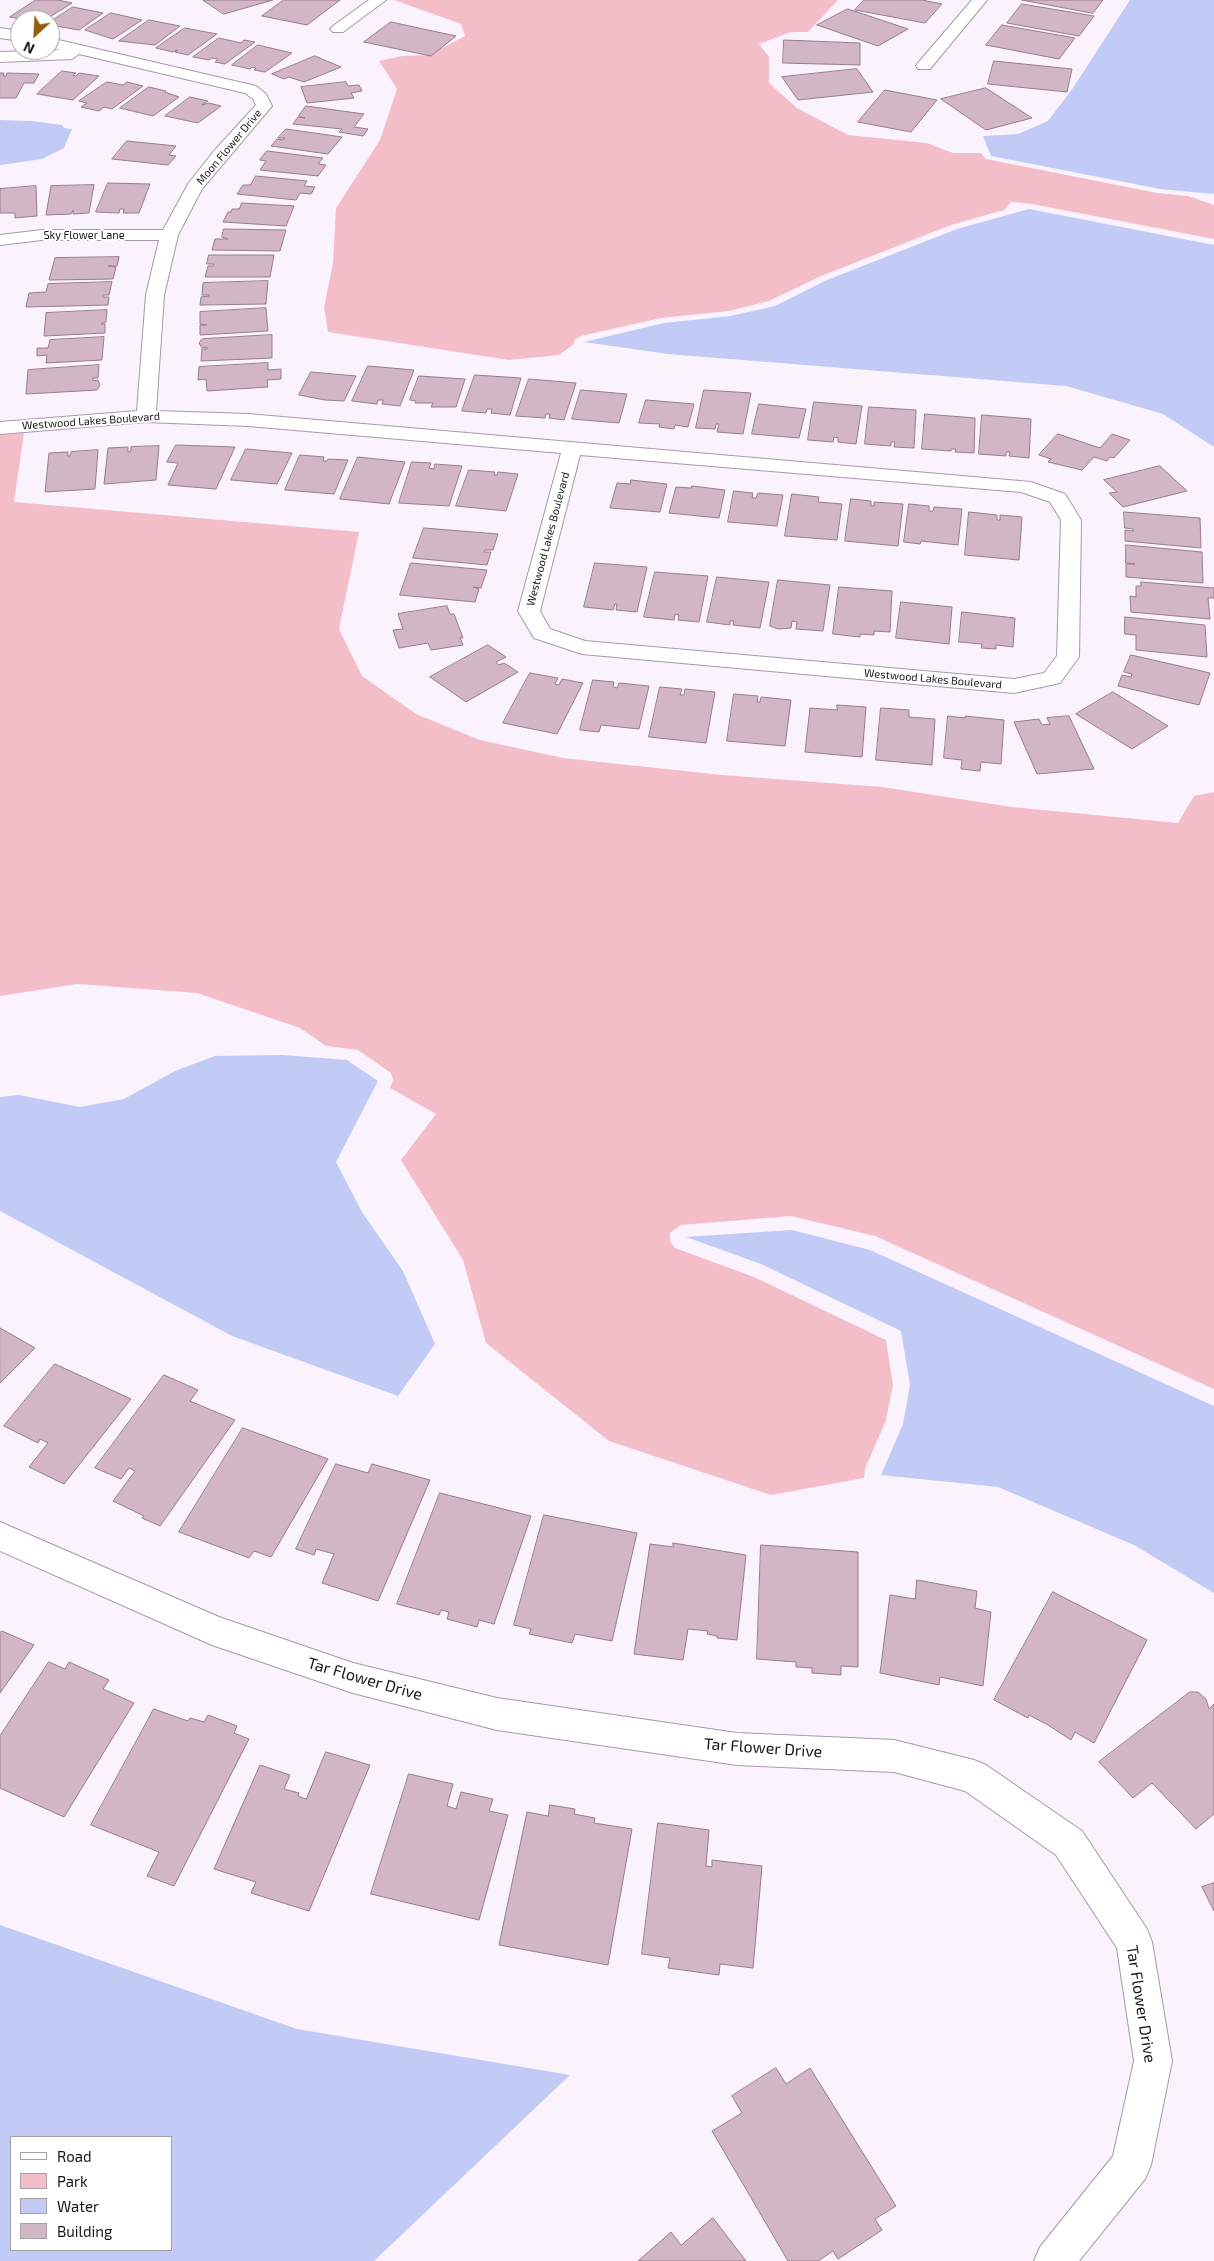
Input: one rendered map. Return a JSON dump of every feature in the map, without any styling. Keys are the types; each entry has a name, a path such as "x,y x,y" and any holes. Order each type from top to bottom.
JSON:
{"street":[{"path":"338,29 379,0"},
{"path":"924,66 980,0"},
{"name":"Moon Flower Drive","path":"60,45 250,89 260,97 264,106 220,155 194,188 169,235 155,296 146,416"},
{"name":"Moon Flower Drive","path":"0,56 101,54"},
{"name":"Sky Flower Lane","path":"0,240 42,235 169,235"},
{"name":"Westwood Lakes Boulevard","path":"0,428 146,416 248,420 1024,486 1058,498 1071,520 1068,657 1052,678 1014,686 582,647 542,633 529,611 572,448"},
{"name":"Tar Flower Drive","path":"0,1536 212,1630 353,1678 497,1714 737,1749 894,1756 974,1777 1069,1843 1134,1942 1153,2061 1131,2165 1054,2261"}],"green space":[{"path":"394,0 838,0 808,32 791,32 759,44 769,57 769,83 797,108 848,135 927,143 953,153 981,153 986,159 1157,193 1188,196 1214,205 1214,239 1032,204 1011,202 1004,210 951,225 821,276 769,301 729,311 661,318 581,336 574,340 574,344 559,355 509,360 328,332 324,307 333,264 336,208 380,140 397,89 379,61 402,56 429,55 465,36 461,24"},
{"path":"24,433 14,502 359,532 339,629 362,676 416,714 480,740 563,758 722,775 882,787 1012,807 1178,823 1194,796 1214,792 1214,1389 875,1236 791,1216 681,1225 670,1233 670,1241 675,1248 754,1277 886,1340 893,1385 886,1420 865,1469 864,1478 771,1495 609,1441 486,1343 463,1260 401,1160 436,1114 390,1088 393,1080 391,1073 358,1050 326,1046 300,1028 197,993 77,984 0,996 0,435"}],"water":[{"path":"1130,0 1214,0 1214,194 1160,189 991,156 983,136 1018,134 1048,121 1073,88"},
{"path":"0,120 31,121 62,125 64,128 72,129 64,148 42,159 0,165"},
{"path":"1029,209 1214,245 1214,447 1163,414 1066,386 668,354 584,342 664,323 731,316 775,306 827,280 957,229"},
{"path":"283,1055 347,1060 378,1081 336,1162 362,1212 403,1271 435,1344 398,1396 232,1336 0,1211 0,1097 19,1095 80,1107 124,1099 175,1071 215,1056"},
{"path":"792,1230 870,1250 1214,1406 1214,1593 1134,1545 998,1487 881,1475 903,1424 910,1385 901,1331 761,1264 686,1237"},
{"path":"0,1925 297,2029 570,2075 374,2261 0,2261"}],"building":[{"path":"36,0 58,0 72,3 60,11 21,10"},
{"path":"203,0 273,0 224,14"},
{"path":"284,0 340,0 307,25 262,16"},
{"path":"864,0 922,0 942,4 925,23 855,10"},
{"path":"1022,0 1103,0 1093,13"},
{"path":"1022,4 1094,16 1079,36 1007,23"},
{"path":"73,7 103,13 79,30 60,27 60,15"},
{"path":"848,9 908,29 878,46 817,25"},
{"path":"111,13 142,20 113,39 85,30"},
{"path":"149,20 180,26 155,45 119,41"},
{"path":"391,22 456,36 431,56 364,42"},
{"path":"1002,25 1075,38 1059,59 986,45"},
{"path":"185,28 217,34 188,55 175,52 178,50 173,52 156,48"},
{"path":"219,38 241,43 244,40 255,42 225,64 215,62 218,59 212,58 209,60 193,57"},
{"path":"784,40 860,43 860,65 783,63"},
{"path":"258,45 292,53 265,72 254,70 256,68 252,67 250,69 232,65"},
{"path":"315,56 341,67 304,82 289,77 284,79 272,74"},
{"path":"994,61 1072,69 1067,92 988,84"},
{"path":"857,69 873,92 798,100 782,77"},
{"path":"62,71 76,73 73,75 76,76 79,73 99,76 73,100 37,94"},
{"path":"0,73 4,73 3,76 6,76 7,73 39,74 34,83 24,83 16,98 0,98"},
{"path":"107,82 123,85 127,82 143,86 112,109 104,107 99,111 81,107 87,103 79,101"},
{"path":"346,82 348,86 359,85 362,91 351,93 354,98 307,103 301,87"},
{"path":"149,87 166,91 179,97 153,116 120,108"},
{"path":"986,88 1032,118 986,130 941,99"},
{"path":"885,90 937,100 911,132 858,122"},
{"path":"190,97 208,101 202,105 209,103 221,106 198,123 165,116"},
{"path":"306,106 364,114 354,127 368,129 363,136 339,132 342,129 293,124 298,117 305,118 299,116"},
{"path":"286,129 342,137 328,154 271,146 277,139 283,140 285,138 278,138"},
{"path":"127,141 176,146 169,155 176,156 168,165 112,159"},
{"path":"267,151 323,158 318,164 326,165 318,176 260,170 266,161 260,160"},
{"path":"256,176 307,181 304,186 315,187 311,194 300,193 296,200 237,194 243,185 250,185"},
{"path":"108,183 150,184 139,213 123,213 124,209 120,209 119,213 96,212"},
{"path":"94,185 89,213 73,214 73,210 71,214 46,215 51,186"},
{"path":"36,186 37,216 15,218 15,213 0,213 0,189"},
{"path":"242,203 294,206 286,226 223,222 228,212 231,212 232,209 239,209"},
{"path":"224,229 286,230 280,251 212,250 215,239 228,239 222,237"},
{"path":"209,255 274,255 270,277 205,277 208,266 213,266 214,264 207,264"},
{"path":"119,257 117,266 108,266 116,267 113,279 49,280 55,258"},
{"path":"268,281 266,304 200,305 201,297 209,296 202,295 203,283"},
{"path":"112,282 109,295 103,295 103,297 109,297 108,305 26,307 29,293 46,292 48,284"},
{"path":"266,308 268,331 200,335 200,325 207,325 200,324 200,312"},
{"path":"107,310 106,322 101,324 105,324 105,333 44,336 46,313"},
{"path":"272,335 272,358 201,361 202,349 207,349 207,347 202,348 199,343 202,339"},
{"path":"104,337 102,360 46,363 47,355 37,356 37,348 48,348 50,340"},
{"path":"268,363 268,370 281,369 281,379 267,380 268,387 207,391 206,379 198,380 199,367"},
{"path":"99,365 98,378 93,378 93,381 98,380 100,385 97,390 26,394 28,370"},
{"path":"368,366 414,370 400,406 382,404 383,400 378,400 377,404 352,401"},
{"path":"311,372 356,376 344,401 325,400 299,395"},
{"path":"475,375 521,378 510,415 491,413 492,409 487,409 486,413 462,411"},
{"path":"419,376 465,379 456,407 431,407 433,403 415,403 416,401 410,400"},
{"path":"529,379 576,383 564,420 549,418 550,414 546,414 545,418 516,416"},
{"path":"581,390 627,394 619,423 572,419"},
{"path":"704,390 751,393 743,434 717,432 719,424 716,424 715,429 696,428"},
{"path":"646,400 694,404 688,427 675,425 674,429 659,427 660,424 639,423"},
{"path":"814,402 862,406 856,444 838,442 838,438 834,437 833,442 808,440"},
{"path":"759,404 806,409 799,438 752,434"},
{"path":"869,407 916,410 914,448 894,447 895,442 891,442 891,446 865,444"},
{"path":"925,414 975,418 974,453 955,452 956,449 951,449 951,451 922,449"},
{"path":"982,415 1031,419 1029,458 1009,456 1010,452 1006,452 1006,456 979,454"},
{"path":"1058,434 1100,448 1112,434 1130,440 1114,458 1110,457 1107,461 1094,457 1082,470 1048,462 1051,459 1039,455"},
{"path":"176,445 235,447 216,489 168,485 178,463 167,462"},
{"path":"159,446 156,480 104,484 108,448 128,447 128,452 131,451 131,447"},
{"path":"246,449 292,453 277,484 231,480"},
{"path":"98,450 95,489 45,492 49,453 68,452 68,456 70,456 71,452"},
{"path":"300,455 324,457 323,461 328,459 348,460 334,494 285,490"},
{"path":"358,457 405,462 389,504 340,499"},
{"path":"412,462 431,463 429,468 434,469 435,464 462,466 449,506 399,503"},
{"path":"1160,466 1187,491 1123,507 1109,493 1117,492 1104,480"},
{"path":"469,470 495,472 494,475 497,475 498,472 518,474 506,511 456,506"},
{"path":"631,480 667,484 660,512 610,508 617,483 630,484"},
{"path":"692,486 725,490 719,518 669,513 676,487 691,488"},
{"path":"734,491 753,493 752,498 756,498 758,493 783,495 777,526 728,522"},
{"path":"792,494 819,497 818,502 842,504 837,540 785,536"},
{"path":"851,499 871,501 871,506 874,506 874,502 903,504 898,546 845,541"},
{"path":"909,504 929,506 929,511 933,511 934,507 962,509 958,545 921,541 920,544 904,542"},
{"path":"969,512 997,515 997,520 1000,520 1000,515 1022,517 1019,560 965,555"},
{"path":"1124,512 1200,518 1201,548 1125,541 1125,530 1133,531 1133,529 1125,528"},
{"path":"424,528 498,534 493,550 485,550 484,552 491,552 487,565 413,558"},
{"path":"1126,545 1202,552 1203,583 1126,577 1126,564 1135,564 1126,563"},
{"path":"411,563 487,570 481,588 473,587 479,589 475,602 400,595"},
{"path":"595,563 647,567 637,612 616,610 617,604 615,604 613,610 584,607"},
{"path":"655,572 708,576 699,622 678,620 679,615 675,614 674,620 644,617"},
{"path":"717,577 769,582 760,628 733,625 734,621 730,621 730,625 707,622"},
{"path":"778,580 830,585 823,631 796,629 797,622 792,621 791,628 778,629 770,626"},
{"path":"1141,582 1214,588 1214,598 1208,598 1210,619 1131,612 1130,596 1136,597 1136,586 1141,586"},
{"path":"839,587 892,591 890,632 874,631 874,635 860,634 860,637 833,634"},
{"path":"901,602 952,607 949,644 896,638"},
{"path":"447,606 450,614 454,614 463,638 460,638 463,645 431,650 428,643 399,648 393,630 403,629 398,614"},
{"path":"962,612 1015,618 1013,647 996,645 996,649 981,648 982,644 959,642"},
{"path":"1125,617 1205,625 1207,657 1136,650 1136,635 1125,634"},
{"path":"488,645 506,657 496,662 499,665 504,663 518,672 466,702 430,677"},
{"path":"1131,655 1210,673 1199,705 1118,686 1122,675 1131,677 1132,674 1124,672"},
{"path":"530,673 558,678 555,684 559,685 562,679 583,683 557,734 503,723"},
{"path":"593,680 614,682 613,687 617,688 619,683 649,686 639,729 601,725 599,732 580,730"},
{"path":"660,687 682,689 680,695 684,695 685,689 715,692 706,743 649,737"},
{"path":"1113,692 1168,726 1132,749 1076,714"},
{"path":"734,694 758,696 757,702 760,702 761,697 791,700 785,746 727,741"},
{"path":"837,705 866,707 862,757 805,752 810,708 837,710"},
{"path":"881,708 909,710 909,717 935,719 932,765 876,760"},
{"path":"948,716 1004,720 1001,764 981,762 980,771 961,769 962,760 944,758"},
{"path":"1069,716 1094,769 1037,774 1014,722 1039,719 1042,725 1050,724 1047,718"},
{"path":"0,1328 35,1348 0,1383"},
{"path":"55,1364 131,1399 64,1484 29,1467 48,1443 40,1439 38,1443 4,1426"},
{"path":"164,1375 198,1390 190,1401 235,1420 160,1526 113,1501 135,1471 129,1468 121,1479 95,1468"},
{"path":"243,1428 328,1459 271,1557 254,1551 249,1558 179,1532"},
{"path":"336,1464 368,1473 372,1464 430,1480 378,1601 322,1583 334,1554 316,1549 314,1555 296,1549"},
{"path":"440,1493 531,1516 494,1624 479,1620 477,1627 447,1619 449,1612 441,1610 439,1615 397,1604"},
{"path":"544,1515 637,1533 612,1641 575,1634 572,1643 529,1634 531,1629 514,1625"},
{"path":"673,1543 746,1555 737,1640 717,1638 717,1636 707,1634 708,1631 688,1629 683,1660 634,1654 650,1544 673,1547"},
{"path":"761,1545 858,1552 858,1667 841,1666 841,1675 812,1673 812,1668 796,1667 796,1662 757,1659"},
{"path":"917,1580 977,1591 975,1608 991,1612 983,1686 940,1677 939,1685 880,1673 890,1595 915,1599"},
{"path":"1053,1592 1147,1640 1094,1743 1075,1732 1071,1740 1029,1715 1028,1718 994,1700"},
{"path":"2,1631 34,1645 0,1693 0,1633"},
{"path":"49,1662 65,1669 69,1662 109,1680 103,1689 134,1703 64,1817 0,1788 0,1736"},
{"path":"1190,1692 1198,1692 1206,1699 1209,1709 1214,1704 1214,1814 1196,1829 1152,1783 1133,1798 1099,1762"},
{"path":"154,1709 188,1721 190,1718 204,1722 208,1715 237,1726 234,1733 249,1739 174,1886 147,1876 159,1852 91,1825"},
{"path":"326,1752 370,1765 309,1911 251,1893 256,1882 214,1869 260,1765 290,1775 284,1789 299,1793 298,1796 306,1799"},
{"path":"409,1774 453,1784 447,1806 456,1809 461,1792 493,1799 489,1811 508,1815 479,1920 371,1894"},
{"path":"550,1805 575,1809 574,1814 595,1818 594,1823 632,1829 608,1965 499,1945 527,1812 548,1816"},
{"path":"658,1823 709,1830 706,1866 712,1867 712,1860 762,1866 753,1968 720,1964 719,1975 668,1968 670,1958 642,1954"},
{"path":"1214,1883 1214,1911 1202,1887"},
{"path":"776,2068 786,2084 810,2068 896,2206 875,2219 882,2230 838,2259 833,2251 818,2261 788,2261 712,2131 742,2113 732,2096"},
{"path":"713,2218 746,2261 638,2261 671,2232 681,2245"}]}
